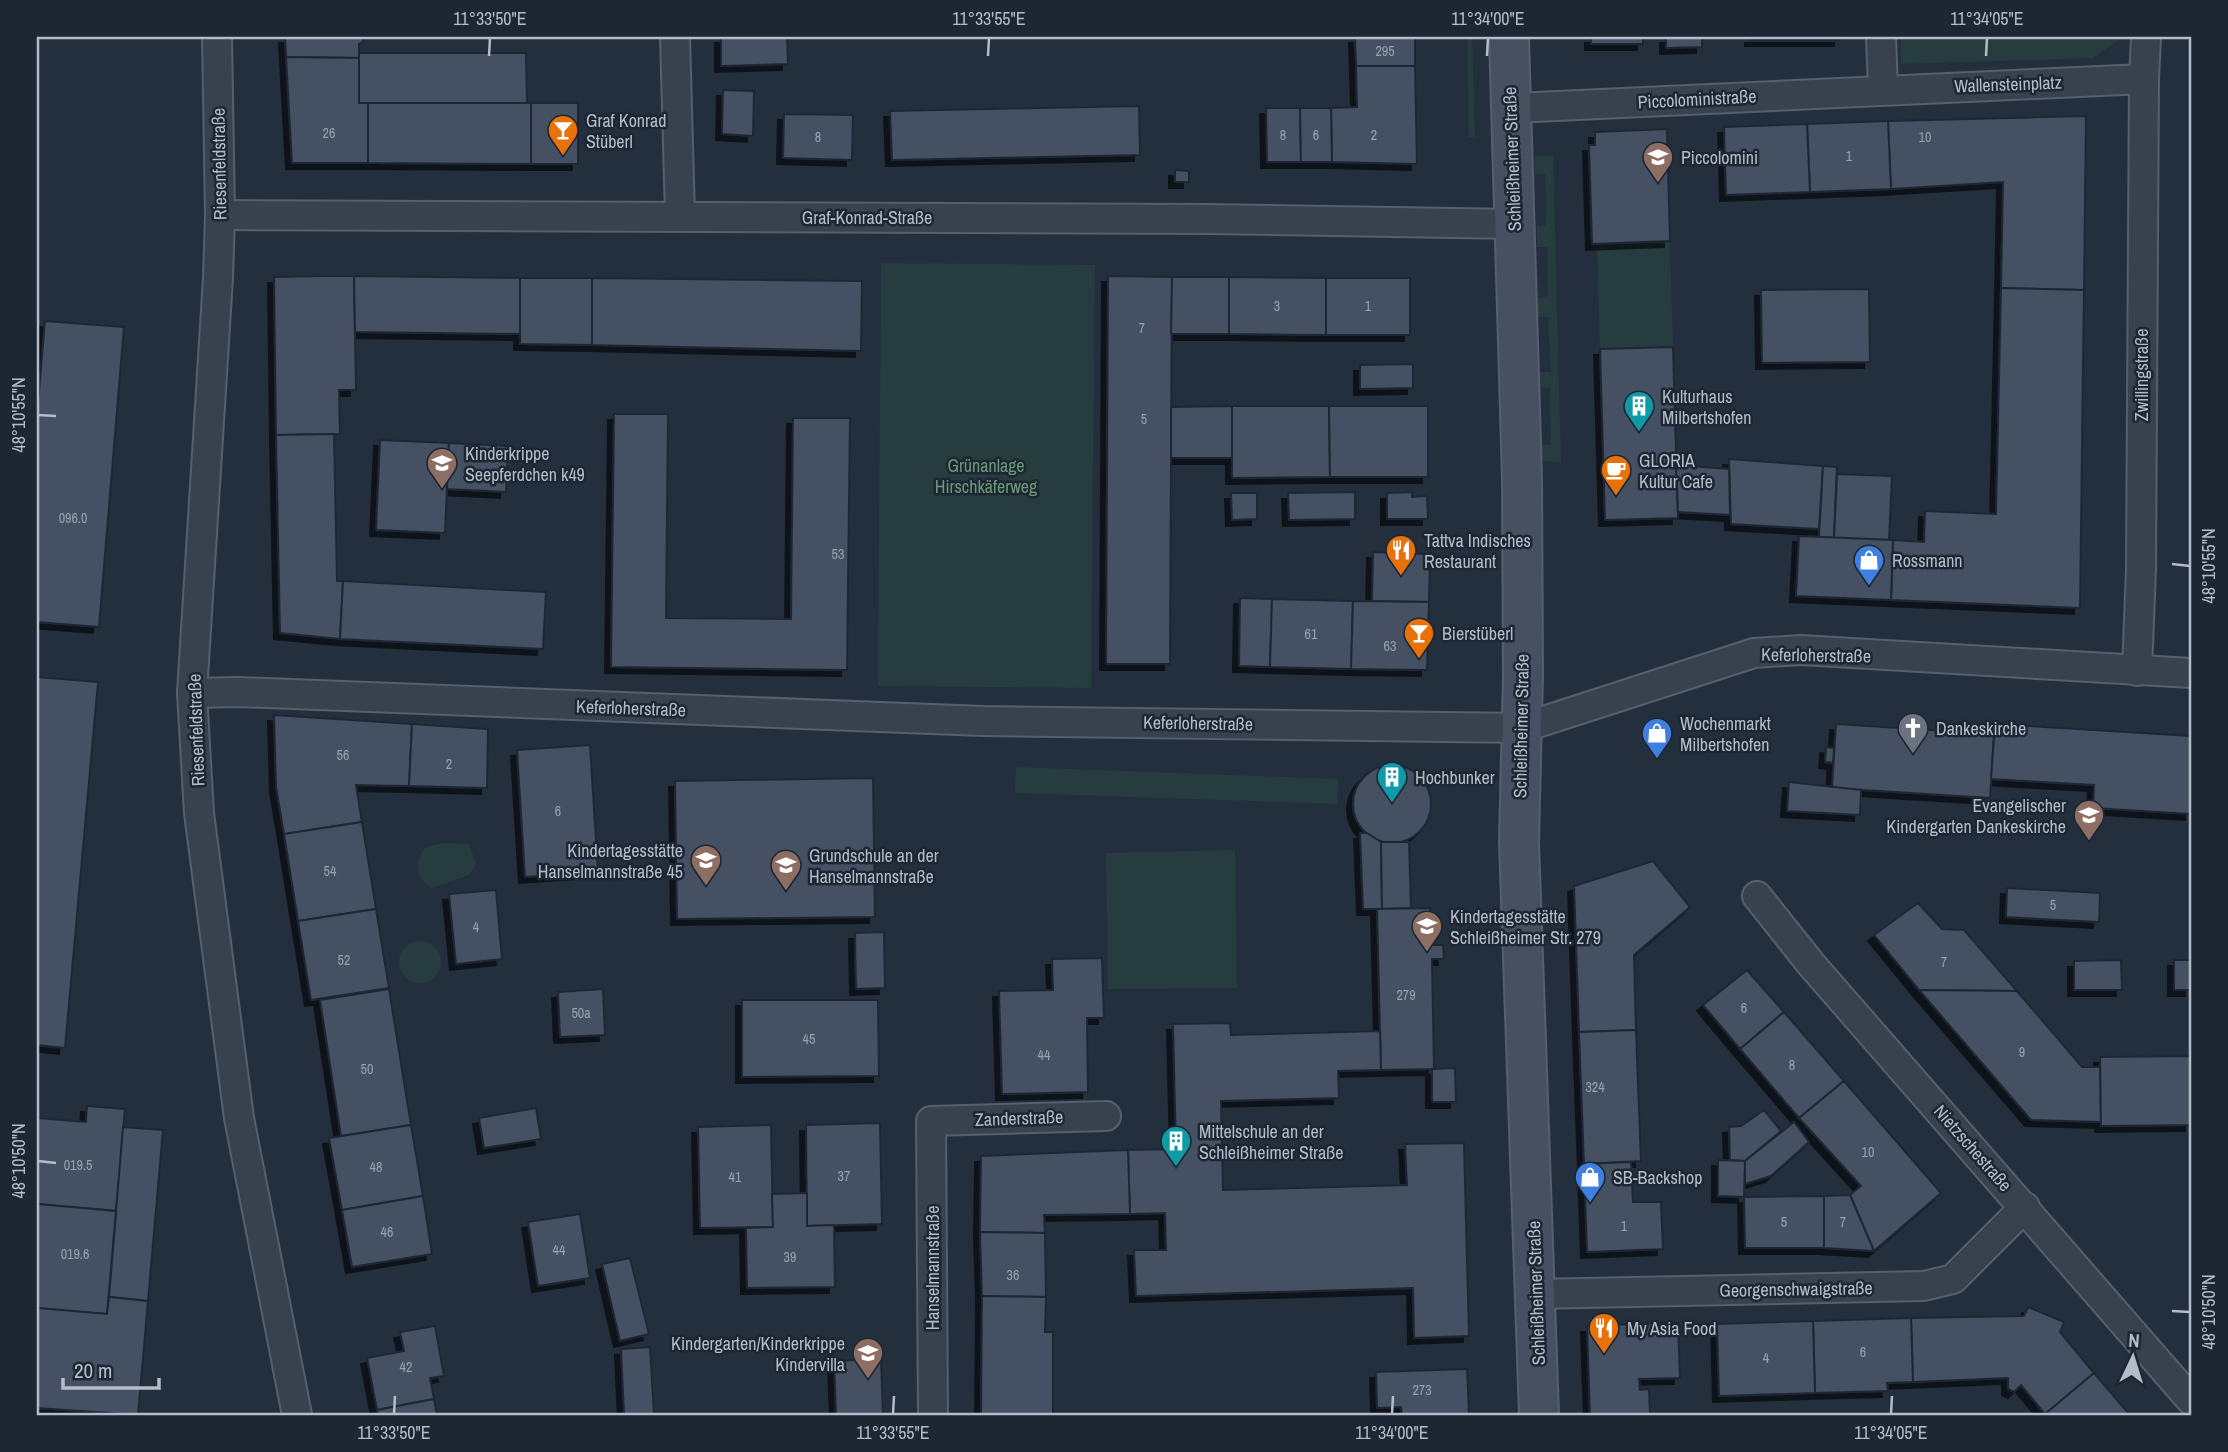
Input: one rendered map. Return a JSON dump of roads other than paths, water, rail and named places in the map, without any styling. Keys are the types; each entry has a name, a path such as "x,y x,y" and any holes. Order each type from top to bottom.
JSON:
{"main road":[{"name":"Schleißheimer Straße","path":"1509,37 1522,479 1519,842 1539,1415"}],"street":[{"name":"Riesenfeldstraße","path":"217,37 220,215 192,693 200,814 225,1027 239,1118 296,1415"},
{"path":"675,37 680,216"},
{"path":"1881,37 1884,89"},
{"path":"2144,79 2146,37"},
{"name":"Wallensteinplatz","path":"1884,89 2144,79"},
{"name":"Zwillingstraße","path":"2137,671 2144,79"},
{"name":"Piccoloministraße","path":"1511,108 1884,89"},
{"name":"Graf-Konrad-Straße","path":"220,215 1194,219 1515,224"},
{"name":"Keferloherstraße","path":"192,693 239,692 984,721 1521,728 1754,653 1801,650 2191,673"},
{"name":"Nietzschestraße","path":"1757,895 1811,964 2188,1390"},
{"name":"Zanderstraße","path":"931,1121 1106,1116"},
{"name":"Hanselmannstraße","path":"931,1121 933,1415"},
{"name":"Georgenschwaigstraße","path":"1535,1294 1910,1287 1942,1283 1953,1279 2025,1206"}],"place":[{"name":"Graf Konrad Stüberl","path":"563,157"},
{"name":"Piccolomini","path":"1658,184"},
{"name":"Kulturhaus Milbertshofen","path":"1639,433"},
{"name":"Kinderkrippe Seepferdchen k49","path":"442,490"},
{"name":"GLORIA Kultur Cafe","path":"1616,497"},
{"name":"Tattva Indisches Restaurant","path":"1401,577"},
{"name":"Rossmann","path":"1869,587"},
{"name":"Bierstüberl","path":"1419,660"},
{"name":"Dankeskirche","path":"1913,755"},
{"name":"Wochenmarkt Milbertshofen","path":"1657,760"},
{"name":"Hochbunker","path":"1392,804"},
{"name":"Evangelischer Kindergarten Dankeskirche","path":"2089,842"},
{"name":"Kindertagesstätte Hanselmannstraße 45","path":"706,887"},
{"name":"Grundschule an der Hanselmannstraße","path":"786,892"},
{"name":"Kindertagesstätte Schleißheimer Str. 279","path":"1427,953"},
{"name":"Mittelschule an der Schleißheimer Straße","path":"1176,1168"},
{"name":"SB-Backshop","path":"1590,1204"},
{"name":"My Asia Food","path":"1604,1355"},
{"name":"Kindergarten/Kinderkrippe Kindervilla","path":"868,1380"}],"park label":[{"name":"Grünanlage Hirschkäferweg","path":"986,475"}]}
